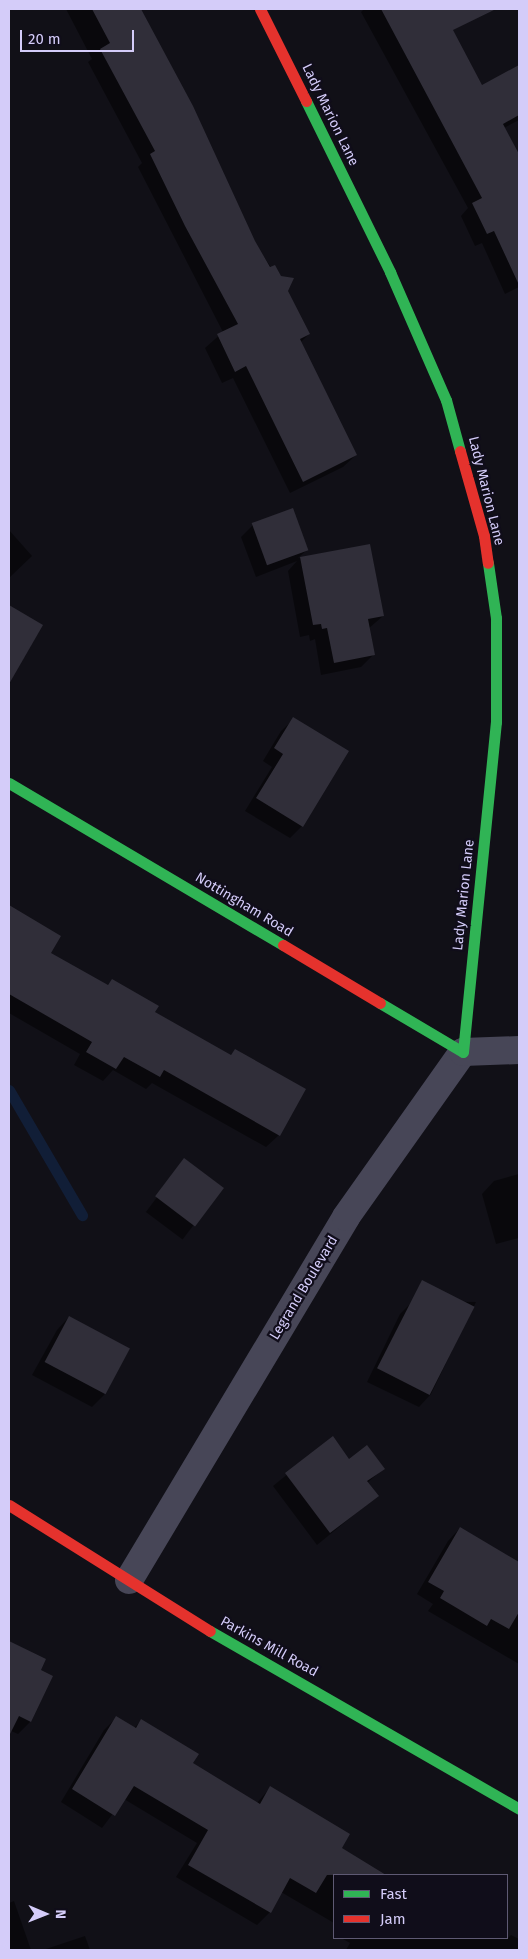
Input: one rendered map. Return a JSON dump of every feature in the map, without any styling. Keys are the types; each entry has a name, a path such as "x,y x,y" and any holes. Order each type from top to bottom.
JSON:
{"street":[{"name":"Lady Marion Lane","path":"260,9 386,263 446,400 484,536 496,618 496,722 463,1052"},
{"name":"Nottingham Road","path":"9,783 463,1052"},
{"path":"463,1052 519,1050"},
{"name":"Legrand Boulevard","path":"129,1580 346,1217 463,1052"},
{"name":"Parkins Mill Road","path":"9,1505 190,1619 519,1809"}],"building":[{"path":"92,9 141,9 193,106 255,241 270,267 275,265 281,276 294,278 288,291 310,334 300,339 357,455 303,482 246,366 235,372 217,334 238,324 185,226 150,154 155,151 100,49 110,43"},
{"path":"381,9 496,9 453,30 482,85 519,65 519,115 503,124 519,154 519,285 494,231 487,234 472,203 482,198"},
{"path":"293,508 308,550 267,565 252,523"},
{"path":"370,544 384,616 368,619 375,655 334,663 327,628 322,629 321,624 313,625 300,557"},
{"path":"9,605 43,625 9,684"},
{"path":"293,717 349,751 303,827 256,798 283,754 274,748"},
{"path":"9,905 61,936 51,953 108,985 112,979 159,1006 155,1012 231,1055 235,1049 306,1089 280,1136 164,1070 160,1077 124,1057 116,1069 86,1052 92,1042 9,994"},
{"path":"184,1158 224,1188 195,1226 155,1196"},
{"path":"422,1280 475,1307 430,1395 377,1368"},
{"path":"69,1316 130,1348 106,1394 45,1362"},
{"path":"333,1436 349,1459 367,1445 385,1469 367,1481 379,1496 330,1533 285,1473"},
{"path":"460,1527 519,1562 519,1612 509,1629 491,1619 487,1626 440,1598 444,1591 428,1582"},
{"path":"9,1641 46,1659 41,1670 53,1676 31,1722 19,1716 9,1736"},
{"path":"116,1716 136,1728 141,1719 199,1754 193,1763 260,1804 270,1786 350,1834 342,1848 384,1874 327,1875 316,1893 290,1878 271,1913 188,1865 208,1830 134,1786 115,1816 72,1789"}],"waterway":[{"path":"9,1090 82,1215"}],"traffic: fast":[{"path":"306,101 390,272 446,400 460,451"},
{"path":"380,1003 463,1052 496,722 496,618 488,563"},
{"path":"9,783 283,945"},
{"path":"210,1631 519,1809"}],"traffic: jam":[{"path":"260,9 306,101"},
{"path":"460,451 484,536 488,563"},
{"path":"283,945 380,1003"},
{"path":"9,1505 210,1631"}]}
